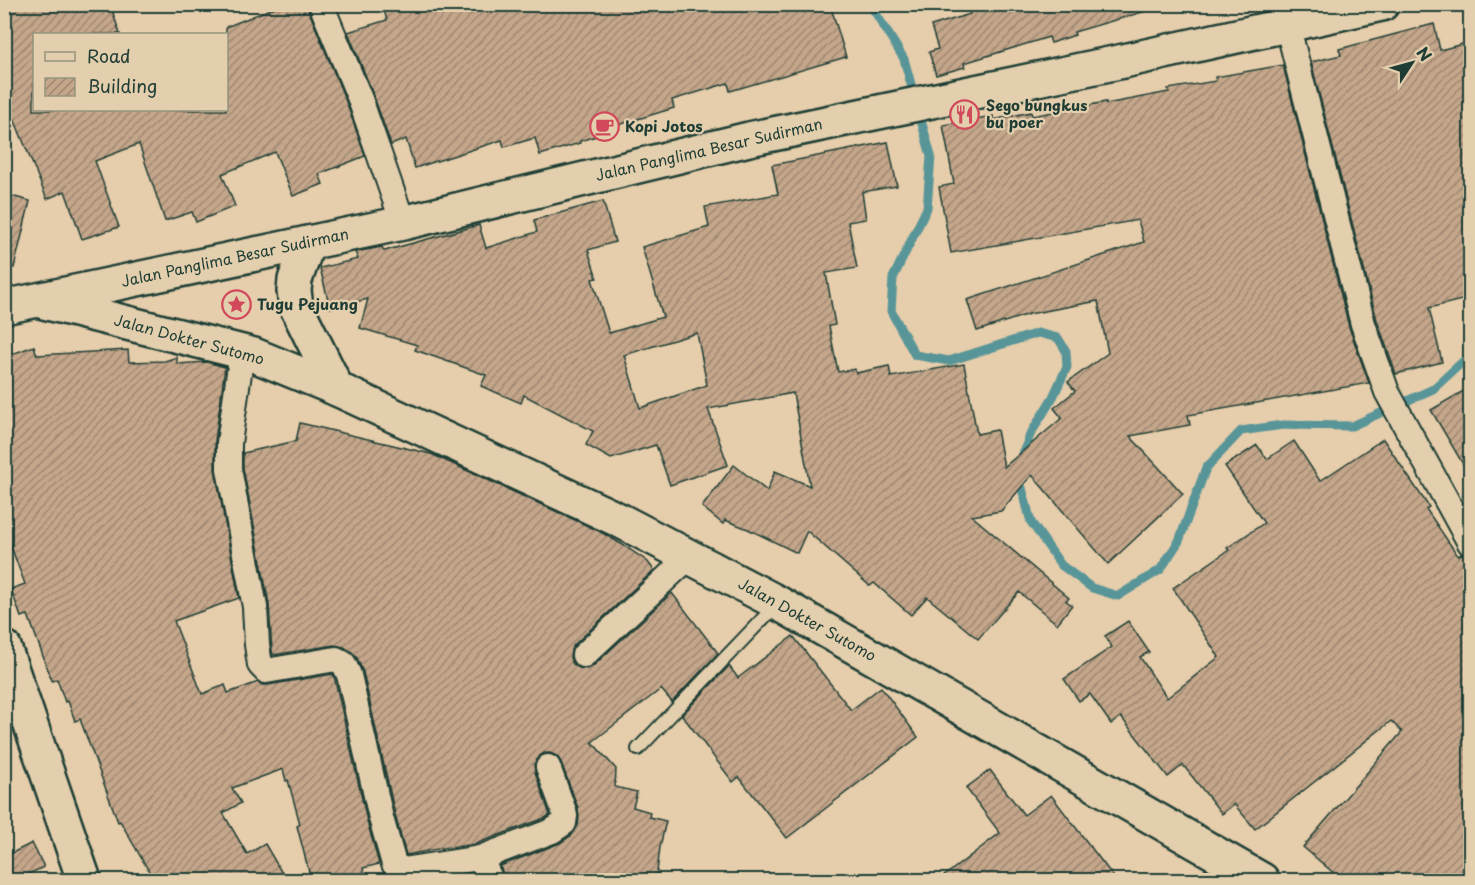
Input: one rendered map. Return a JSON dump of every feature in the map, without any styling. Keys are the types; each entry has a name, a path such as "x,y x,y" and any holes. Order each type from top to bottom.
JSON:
{"main road":[{"name":"Jalan Panglima Besar Sudirman","path":"4,307 403,223 749,139 952,97 1285,15 1382,4"},
{"path":"308,243 295,280 296,306 337,389"},
{"name":"Jalan Dokter Sutomo","path":"4,291 254,355 337,389 621,521 778,603 1262,880"},
{"path":"4,647 84,880"}],"street":[{"path":"321,4 360,99 403,223"},
{"path":"1285,15 1364,324 1387,392 1470,543"},
{"path":"242,352 229,443 229,469 255,607 260,664 266,671 336,659 344,664 349,675 381,818 394,864 403,870 480,858 552,831 564,823 565,816 548,767"},
{"path":"584,655 689,557"},
{"path":"480,858 491,880"}],"lane":[{"path":"638,749 778,603"}],"building":[{"path":"4,4 110,4 120,33 33,33 33,111 228,111 228,33 226,33 226,27 283,4 307,4 365,156 319,174 323,184 293,196 275,152 222,174 235,206 196,222 192,212 165,221 139,144 95,161 119,227 82,239 65,191 47,199 10,109 4,110"},
{"path":"382,4 830,4 846,57 730,91 728,83 672,100 674,108 618,125 619,129 540,155 535,138 504,147 502,140 415,168 406,139 391,145 348,32 387,20"},
{"path":"983,4 1145,4 1146,11 1074,32 1075,35 1051,43 1049,37 964,63 965,67 936,75 929,52 938,49 931,26 970,14 969,9"},
{"path":"1434,24 1440,50 1470,42 1470,298 1429,308 1442,362 1396,374 1377,320 1311,62 1341,55 1339,49"},
{"path":"1283,65 1349,327 1369,383 1188,415 1190,425 1130,436 1183,494 1108,564 1032,475 1001,511 972,516 1069,598 1066,601 1072,605 1057,624 1019,592 978,639 927,597 911,615 874,583 870,586 807,531 797,553 748,529 725,520 723,524 702,507 734,465 767,491 775,471 810,486 793,393 708,409 728,465 670,485 656,445 611,459 586,445 593,431 524,395 521,403 481,386 486,375 415,350 417,345 360,328 368,299 330,308 320,268 358,259 355,252 382,247 384,251 479,225 486,248 537,232 534,220 603,201 615,242 588,250 597,278 592,279 609,333 663,317 642,247 709,227 705,207 778,194 772,165 888,142 897,186 862,192 866,219 848,222 857,268 826,273 835,325 829,326 838,372 855,369 856,373 889,366 891,377 964,364 977,434 997,430 1004,467 1062,418 1054,408 1075,391 1068,382 1108,353 1098,301 1029,314 977,331 967,300 1144,242 1138,220 951,253 939,187 954,184 943,125 993,116 993,120 1031,112 1032,116 1106,102 1106,104 1169,92 1168,89 1216,81 1215,77","holes":["697,333 707,385 640,408 624,355"]},
{"path":"4,194 30,201 14,268 4,267"},
{"path":"34,346 37,355 128,350 129,362 165,361 177,357 177,364 207,362 225,367 215,441 215,469 239,598 174,621 202,694 225,685 228,693 258,682 268,685 333,674 379,864 363,868 366,880 311,880 297,826 300,824 283,769 232,788 241,803 223,813 247,854 265,844 286,880 154,880 120,821 118,822 80,719 75,721 57,679 52,681 28,615 21,617 11,589 25,584 4,528 4,357"},
{"path":"1470,387 1470,476 1431,410"},
{"path":"300,423 431,454 599,531 647,561 654,570 574,645 570,658 579,668 587,669 593,666 672,593 718,653 672,702 661,689 592,742 616,769 615,787 637,792 633,807 650,812 649,817 666,821 656,880 505,880 500,866 560,843 572,835 578,825 578,808 561,762 557,756 550,753 544,753 538,757 534,765 550,815 475,844 406,855 363,672 357,658 344,647 334,645 273,655 272,651 269,604 243,468 243,453 296,441"},
{"path":"1383,439 1429,507 1426,509 1458,556 1461,554 1470,557 1470,880 1342,880 1303,847 1402,732 1391,721 1255,829 1234,804 1222,814 1183,765 1168,777 1121,717 1111,724 1090,694 1079,701 1064,679 1112,647 1105,636 1128,621 1149,652 1140,657 1167,698 1219,657 1173,588 1264,523 1225,466 1257,445 1267,459 1294,441 1320,481"},
{"path":"793,636 851,710 881,687 918,737 787,838 739,777 733,782 682,715 729,666 738,678"},
{"path":"990,770 1024,815 1051,795 1116,880 939,880 1000,833 966,788"},
{"path":"32,843 44,867 15,880 4,880 4,857"}],"waterway":[{"path":"870,4 904,59 931,156 927,208 893,278 891,311 915,355 949,361 1038,333 1058,338 1066,351 1067,367 1053,397 1030,435 1021,459"},
{"path":"1019,477 1031,522 1061,565 1092,588 1118,596 1160,570 1179,541 1206,468 1241,431 1283,425 1352,426 1433,389 1470,355"}],"place":[{"name":"Sego bungkus bu poer","path":"965,115"},
{"name":"Kopi Jotos","path":"604,127"},
{"name":"Tugu Pejuang","path":"236,305"}]}
